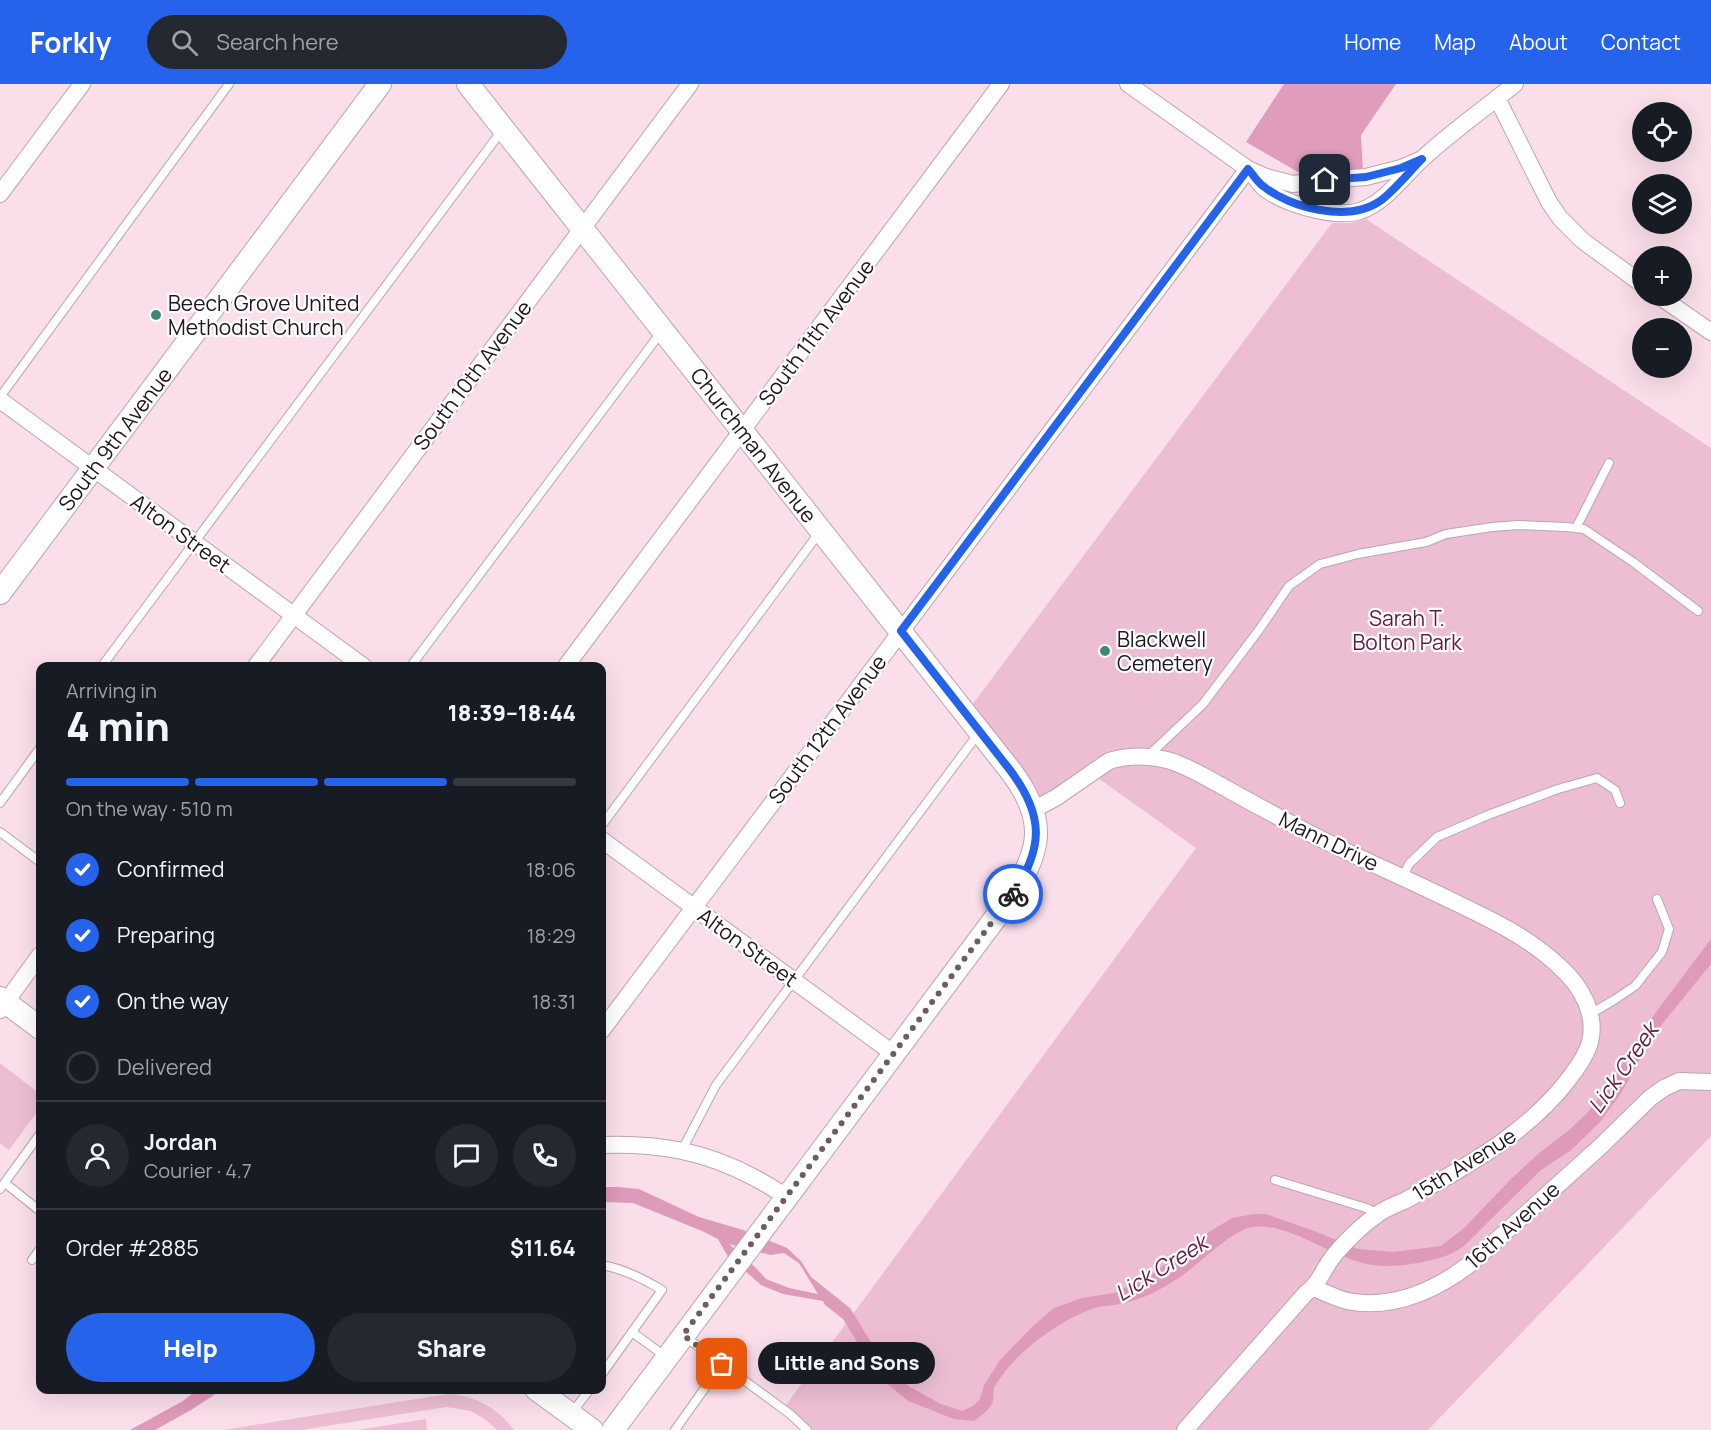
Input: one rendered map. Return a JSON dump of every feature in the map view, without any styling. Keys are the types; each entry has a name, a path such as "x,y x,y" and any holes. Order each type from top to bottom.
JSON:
{"street":[{"path":"0,194 82,84"},
{"name":"South 9th Avenue","path":"0,593 379,84"},
{"name":"Churchman Avenue","path":"468,84 1016,777 1027,794 1033,810"},
{"name":"South 10th Avenue","path":"259,662 690,84"},
{"name":"South 11th Avenue","path":"569,662 1001,84"},
{"path":"1128,84 1248,169 1266,177 1293,184 1366,177 1401,168 1422,159"},
{"path":"1248,169 1261,185 1274,194 1294,202 1323,211 1341,213 1359,211 1379,201 1422,159 1515,84"},
{"path":"1497,98 1549,202 1560,218 1583,241 1632,277"},
{"name":"South 12th Avenue","path":"606,1025 1248,169"},
{"path":"1673,306 1711,332"},
{"name":"Alton Street","path":"0,398 93,469 358,662"},
{"name":"Mann Drive","path":"1033,810 1057,797 1109,761 1147,756 1169,761 1194,771 1312,834 1491,920 1553,960 1574,982 1585,999 1590,1019"},
{"path":"612,1430 1022,879 1032,858 1036,839 1033,810"},
{"name":"Alton Street","path":"606,843 894,1054"},
{"path":"36,960 2,1003 36,1025"},
{"name":"15th Avenue","path":"1185,1430 1314,1288 1332,1257 1376,1215 1449,1176 1501,1143 1524,1126 1556,1096 1585,1054 1590,1041 1590,1019"},
{"name":"16th Avenue","path":"1314,1288 1338,1299 1366,1303 1399,1300 1450,1279 1470,1264 1601,1146 1650,1098 1664,1088 1683,1080 1711,1082"},
{"path":"606,1145 638,1145 682,1150 737,1168 775,1189 780,1206"},
{"path":"543,1394 592,1430"}],"lane":[{"path":"0,398 229,84"},
{"path":"105,662 503,129"},
{"path":"414,662 663,330"},
{"path":"1576,528 1609,463"},
{"path":"1147,756 1203,704 1289,586 1320,564 1358,554 1426,542 1446,534 1492,527 1547,525 1584,529 1698,611"},
{"path":"606,820 821,530"},
{"path":"682,1150 716,1085 980,731"},
{"path":"0,802 36,753"},
{"path":"1402,877 1409,864 1437,837 1558,789 1597,778 1615,790 1620,803"},
{"path":"0,832 36,859"},
{"path":"1590,1019 1635,986 1662,952 1669,929 1657,900"},
{"path":"5,1183 36,1140"},
{"path":"0,1170 5,1183 36,1208"},
{"path":"1275,1180 1363,1207 1376,1215"},
{"path":"32,1260 36,1254"},
{"path":"606,1266 642,1278 662,1290 606,1368"},
{"path":"632,1332 666,1358"},
{"path":"683,1335 790,1414 807,1430"},
{"path":"675,1430 722,1364"},
{"path":"571,1415 586,1394"}],"green space":[{"name":"Sarah T. Bolton Park","path":"1366,219 1711,448 1711,1136 1428,1430 808,1430 783,1409 1196,848 1091,773 1033,810 966,713 1332,223 1351,223"},
{"path":"0,1063 36,1091 36,1113 9,1150 0,1143"},
{"path":"448,1394 467,1397 485,1404 508,1422 514,1430 497,1430 471,1411 446,1407 302,1430 223,1430"},
{"path":"426,1419 427,1430 357,1430"}],"shaded area":[{"path":"1284,84 1396,84 1361,135 1363,171 1298,172 1246,142"}],"water":[{"name":"Lick Creek","path":"1711,939 1711,964 1663,1023 1620,1095 1600,1122 1570,1151 1541,1170 1458,1250 1418,1263 1377,1266 1350,1259 1280,1229 1252,1227 1234,1235 1171,1283 1145,1297 1082,1313 1042,1337 1016,1359 998,1381 990,1407 974,1421 954,1419 908,1401 878,1376 843,1319 823,1301 783,1294 761,1285 727,1255 718,1239 702,1231 633,1203 606,1202 606,1187 639,1189 699,1217 743,1230 787,1248 801,1261 811,1277 850,1308 888,1370 910,1387 941,1404 962,1411 973,1406 980,1399 984,1385 1000,1360 1054,1308 1082,1298 1114,1293 1151,1275 1201,1237 1232,1218 1266,1214 1358,1249 1393,1252 1441,1246 1464,1228 1538,1154 1588,1112 1610,1083 1656,1012","holes":["729,1244 770,1255 784,1253 799,1263 818,1294 789,1288 766,1279"]},
{"path":"192,1394 215,1394 155,1430 130,1430"}],"way so far":[{"path":"722,1364 683,1335 1013,894"}],"place":[{"name":"Beech Grove United Methodist Church","path":"156,315"},
{"name":"Blackwell Cemetery","path":"1105,651"},
{"name":"Little and Sons","path":"722,1364"}],"route":[{"path":"1013,894 1028,869 1035,847 1036,831 1033,810 1027,794 901,631 1248,169 1261,185 1274,194 1323,211 1341,213 1359,211 1379,201 1422,159 1401,168 1366,177 1325,180"}]}
